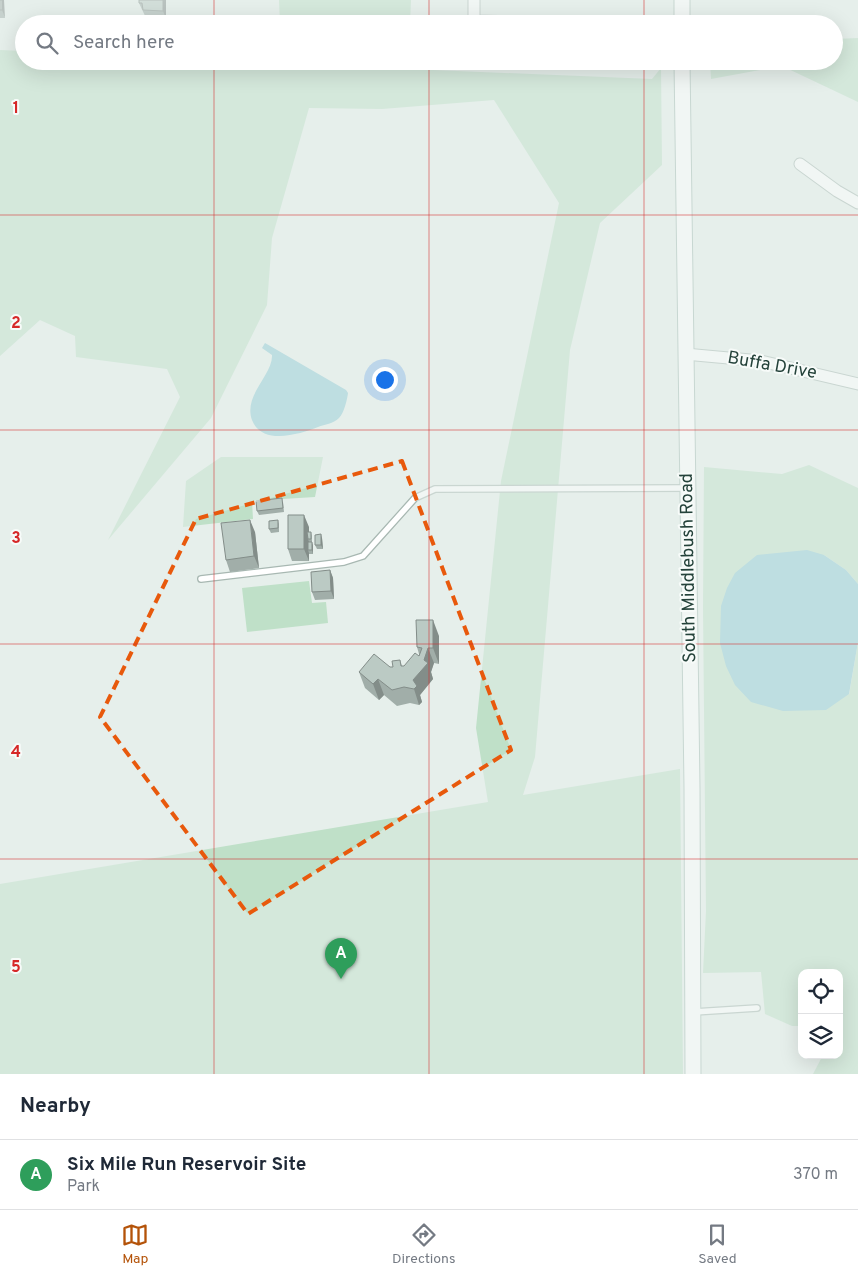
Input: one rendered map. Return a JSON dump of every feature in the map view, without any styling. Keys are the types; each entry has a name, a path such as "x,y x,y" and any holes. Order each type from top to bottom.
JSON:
{"street":[{"path":"474,0 474,15"},
{"path":"682,0 682,15"},
{"name":"South Middlebush Road","path":"682,70 685,354 689,488 693,1074"},
{"path":"800,164 837,191 858,203"},
{"name":"Buffa Drive","path":"685,354 762,361 858,384"}],"lane":[{"path":"201,579 344,562 363,556 415,498 435,489 689,488"},
{"path":"692,1012 757,1008"}],"highlighted area":[{"path":"402,461 511,750 248,914 100,717 196,519"}],"green space":[{"path":"279,0 411,0 410,15 280,15"},
{"path":"858,38 858,102 790,70 843,70 843,39"},
{"path":"0,50 15,51 15,70 434,70 652,79 661,70 662,165 600,223 570,350 535,757 523,795 680,769 683,1074 0,1074 0,884 488,802 476,728 501,481 559,203 494,100 382,109 309,108 272,238 267,305 211,418 108,540 180,397 167,369 76,357 75,336 40,320 0,356"},
{"path":"710,70 760,70 711,79"},
{"path":"221,457 323,457 315,497 252,501 253,519 183,527 186,481"},
{"path":"809,465 858,488 858,584 846,570 824,555 849,695 858,642 858,1074 813,1074 821,1059 843,1059 843,969 798,969 798,1026 792,1026 765,1014 761,972 703,973 706,911 703,608 704,467 782,474"},
{"path":"309,581 312,603 326,602 328,623 247,632 242,588"}],"water":[{"path":"265,343 346,390 348,393 346,403 337,420 302,433 282,436 264,433 257,428 252,420 250,411 251,402 271,363 272,355 262,348"},
{"path":"807,550 824,555 846,570 858,584 858,642 849,694 826,710 783,711 751,702 735,685 726,666 720,643 721,606 727,588 735,573 757,555"}],"building":[{"path":"0,0 2,0 2,10 0,10"},
{"path":"139,0 163,0 163,11 143,10 142,3 139,3"},
{"path":"282,498 283,508 257,511 256,501"},
{"path":"288,515 304,515 304,549 288,549"},
{"path":"250,520 254,556 226,560 221,523"},
{"path":"278,520 278,528 269,529 269,521"},
{"path":"307,532 311,532 311,539 308,539"},
{"path":"321,534 321,545 315,545 315,535"},
{"path":"308,542 312,542 312,550 308,550"},
{"path":"330,570 331,591 312,592 311,572"},
{"path":"416,620 433,620 433,648 428,648 424,660 428,663 413,680 417,686 414,689 404,687 392,690 378,679 373,684 359,672 374,654 390,667 393,667 392,661 400,660 401,666 404,666 415,653 419,656 422,648 417,647"}],"place":[{"name":"Six Mile Run Reservoir Site","path":"341,979"}]}
